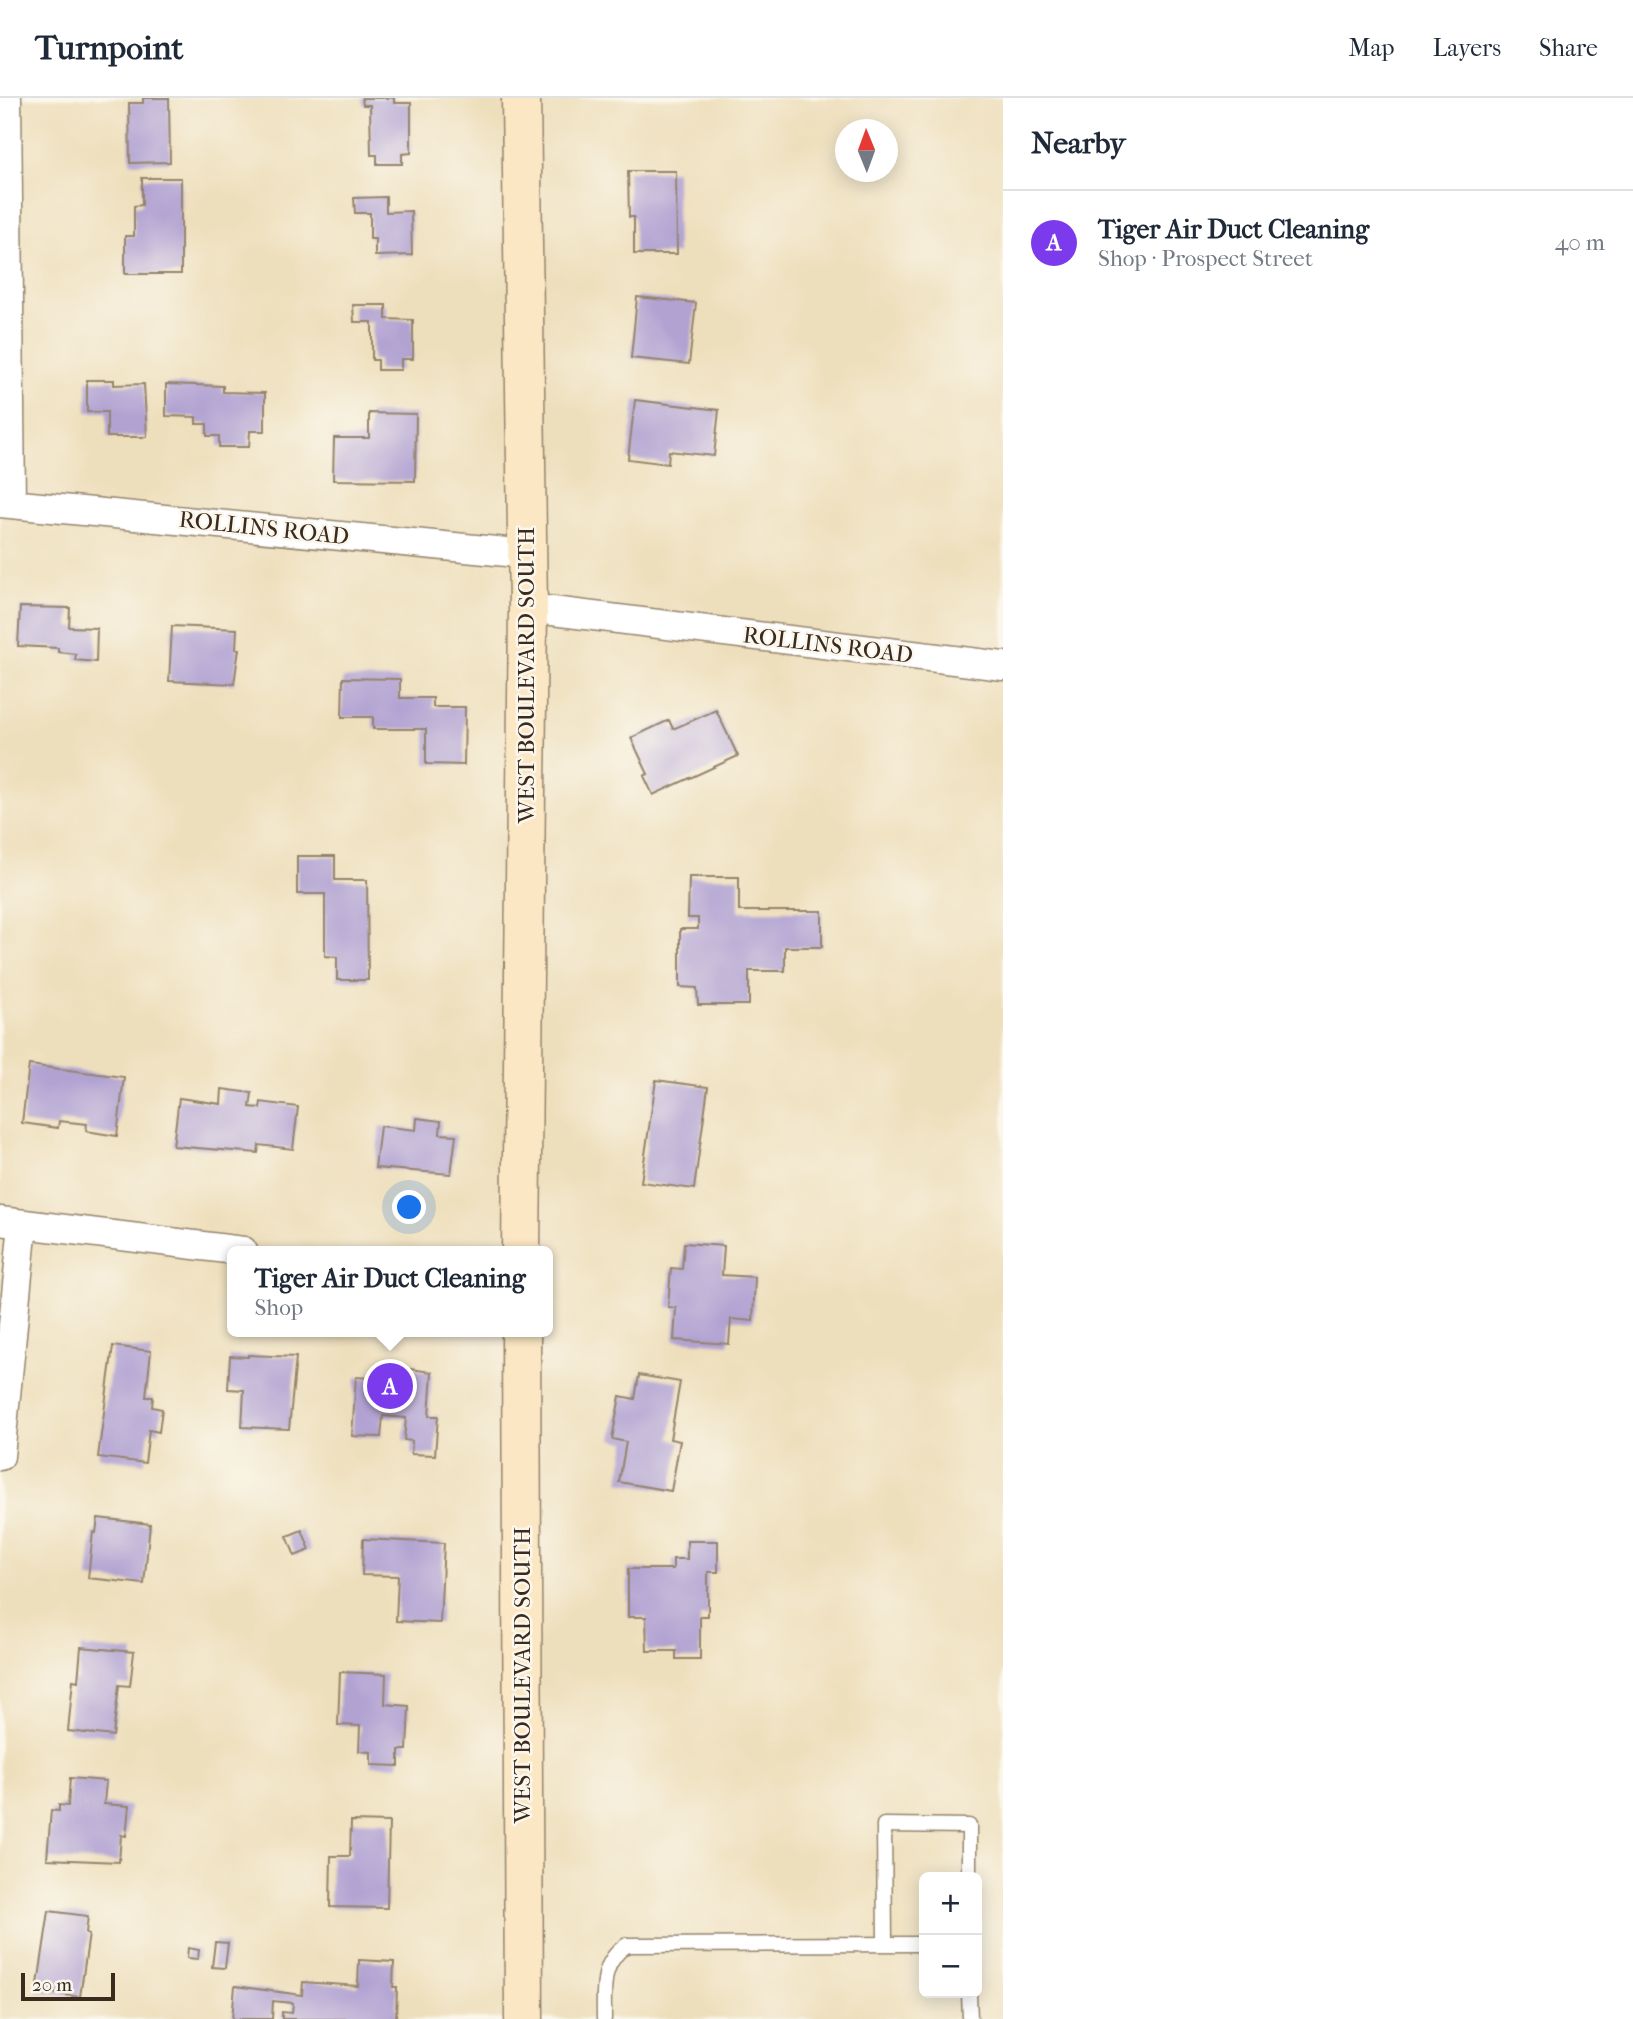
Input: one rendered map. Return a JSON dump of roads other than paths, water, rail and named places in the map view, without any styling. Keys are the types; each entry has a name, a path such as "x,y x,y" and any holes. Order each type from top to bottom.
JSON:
{"main road":[{"name":"WEST BOULEVARD SOUTH","path":"521,98 528,608 521,1246"},
{"name":"WEST BOULEVARD SOUTH","path":"521,1337 524,2019"}],"street":[{"path":"6,503 7,98"},
{"name":"ROLLINS ROAD","path":"6,503 527,554"},
{"name":"ROLLINS ROAD","path":"528,608 1003,666"},
{"path":"0,1456 12,1223 227,1249"}],"lane":[{"path":"884,1943 884,1825 969,1826 969,1872"},
{"path":"604,2019 604,1977 608,1964 616,1952 627,1945 919,1944"},
{"path":"970,1998 970,2019"}],"place":[{"name":"Tiger Air Duct Cleaning","path":"390,1386"}]}
